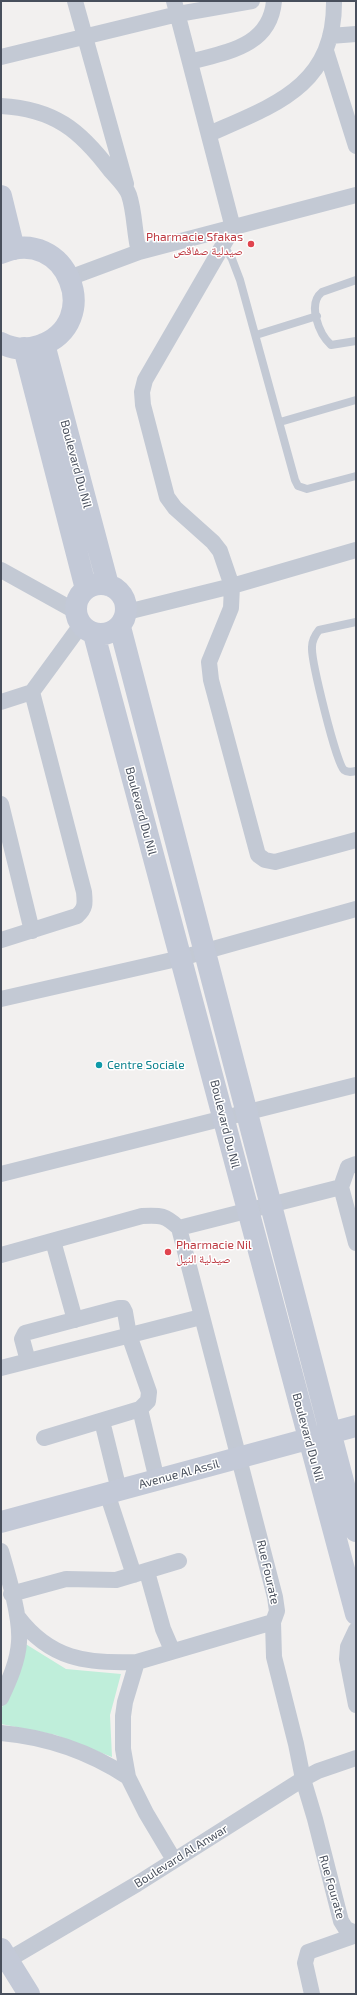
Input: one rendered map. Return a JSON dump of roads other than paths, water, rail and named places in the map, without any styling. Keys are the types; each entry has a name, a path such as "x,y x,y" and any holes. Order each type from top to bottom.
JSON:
{"street":[{"path":"75,1 128,194 135,239 139,252"},
{"path":"1,57 85,38 176,8 252,1"},
{"path":"190,62 228,52 252,40 266,28 270,21 273,13 274,1"},
{"path":"209,134 269,107 291,93 309,77 328,43 334,20 334,1"},
{"path":"176,8 233,228 224,246 145,380 142,392 143,405 167,497 175,508 213,542 220,551 232,586 231,608 209,662 211,680 258,855 265,860 275,862 356,840"},
{"path":"328,43 356,34"},
{"path":"328,43 356,146"},
{"path":"1,106 37,112 69,127 96,150 128,194"},
{"path":"69,278 139,252 356,195"},
{"path":"1,196 8,251 29,248 50,256 62,265 69,278 74,300 71,314 61,332 34,346 10,346 1,343"},
{"name":"Boulevard Du Nil","path":"34,346 108,585"},
{"name":"Boulevard Du Nil","path":"34,346 86,589"},
{"path":"1,568 83,623 107,634 123,620 232,586 356,550"},
{"path":"83,623 77,600 86,589 94,585 108,585 118,590 123,597 123,620"},
{"name":"Boulevard Du Nil","path":"123,620 204,951 356,1531"},
{"path":"1,702 32,692 83,623"},
{"name":"Boulevard Du Nil","path":"83,623 181,958 247,1211 356,1614"},
{"path":"1,940 77,916 84,910 86,905 84,892 32,692"},
{"path":"1,804 7,859 32,931"},
{"path":"1,999 181,958 356,909"},
{"path":"1,1174 247,1114 356,1085"},
{"path":"356,1164 348,1167 341,1187 356,1243"},
{"path":"1,1255 142,1216 160,1215 169,1219 178,1228 341,1187"},
{"name":"Rue Fourate","path":"178,1228 275,1597 276,1611 273,1622 274,1657 296,1744 303,1779 315,1819 341,1921 346,1929 356,1934"},
{"path":"53,1241 75,1320"},
{"path":"28,1361 22,1339 25,1333 123,1308 126,1312 129,1336 149,1397 146,1405 140,1409 44,1438"},
{"path":"1,1368 201,1317"},
{"path":"140,1409 157,1480"},
{"path":"102,1421 113,1492 140,1574 172,1650"},
{"name":"Avenue Al Assil","path":"1,1522 356,1426"},
{"path":"1,1551 6,1595 18,1617 27,1629 42,1643 70,1657 111,1662 137,1662 172,1650 273,1622"},
{"path":"6,1595 66,1579 105,1581 140,1574 179,1561"},
{"path":"1,1698 17,1654 19,1641 18,1617"},
{"path":"356,1630 348,1648 347,1659 356,1705"},
{"path":"137,1662 125,1702 123,1716 123,1749 128,1777 146,1813 174,1860"},
{"path":"1,1733 26,1736 69,1747 108,1764 128,1777"},
{"name":"Boulevard Al Anwar","path":"4,1958 174,1860 303,1779 318,1771 356,1758"},
{"path":"312,1994 305,1963 308,1952 356,1934"},
{"path":"4,1958 29,1994"}],"lane":[{"path":"224,246 235,268 256,335 295,480 302,489 307,489 356,476"},
{"path":"356,280 322,292 318,295 314,306 323,335 331,345 339,345 356,341"},
{"path":"256,335 317,316"},
{"path":"280,422 356,400"},
{"path":"356,622 319,630 314,637 312,646 313,662 337,754 343,770 348,772 356,771"}],"place":[{"name":"Pharmacie Sfakas صيدلية صفاقص","path":"251,244"},
{"name":"Centre Sociale","path":"99,1065"},
{"name":"Pharmacie Nil صيدلية النيل","path":"168,1252"}]}
